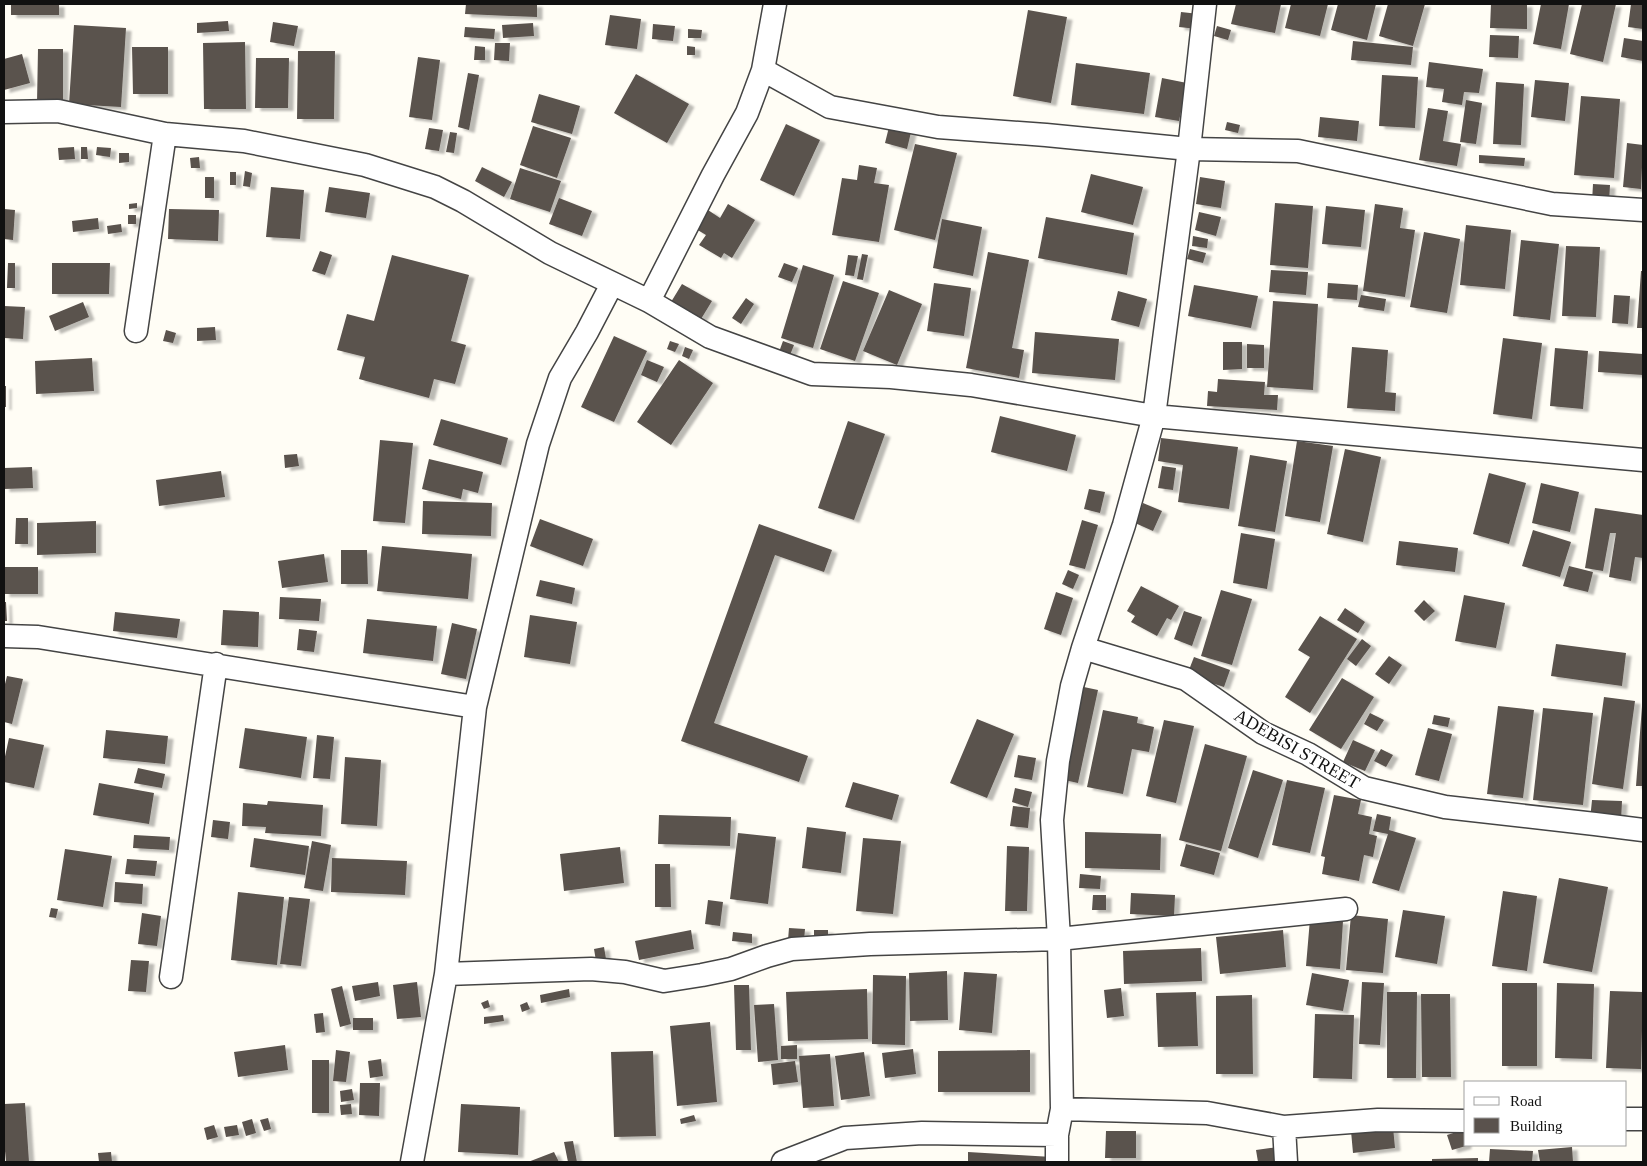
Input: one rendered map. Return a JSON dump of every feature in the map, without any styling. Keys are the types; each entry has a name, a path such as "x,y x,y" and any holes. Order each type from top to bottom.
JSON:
{"street":[{"path":"648,301 747,113 764,70 775,4"},
{"path":"1057,1162 1057,1134 1062,1109 1059,939 1052,820 1058,762 1072,686 1082,648 1124,525 1154,416 1190,150 1205,4"},
{"path":"764,70 830,107 938,127 1046,135 1190,150 1298,151 1552,204 1643,210"},
{"path":"4,112 58,111 165,134 244,141 364,165 435,186 550,253 648,301 710,337 812,374 891,377 971,385 1154,416 1643,460"},
{"path":"136,331 165,134"},
{"path":"412,1162 446,974 475,707 538,444 560,378 612,284"},
{"path":"4,636 38,637 475,707"},
{"name":"ADEBISI STREET","path":"1082,648 1186,679 1263,733 1308,754 1364,788 1445,807 1643,830"},
{"path":"171,978 216,664"},
{"path":"446,974 591,969 626,972 664,981 731,969 792,949 870,944 1059,939 1346,909"},
{"path":"1062,1109 1207,1113 1284,1127 1378,1120 1464,1121"},
{"path":"1627,1119 1643,1119"},
{"path":"1284,1127 1286,1162"},
{"path":"783,1162 845,1138 922,1133 1057,1134"}],"building":[{"path":"11,4 59,4 59,15 11,15"},
{"path":"466,4 537,4 537,17 465,14"},
{"path":"1236,4 1281,4 1275,33 1231,24"},
{"path":"1291,4 1328,4 1320,36 1285,28"},
{"path":"1338,4 1376,4 1367,40 1331,30"},
{"path":"1388,4 1425,4 1413,46 1379,36"},
{"path":"1491,4 1527,4 1527,29 1490,28"},
{"path":"1541,4 1569,4 1561,49 1533,44"},
{"path":"1582,4 1616,4 1603,62 1570,54"},
{"path":"1631,4 1643,4 1643,29 1628,27"},
{"path":"1028,10 1067,17 1051,103 1013,96"},
{"path":"1181,12 1199,14 1197,29 1179,27"},
{"path":"610,15 641,19 637,49 605,45"},
{"path":"228,21 229,31 197,33 197,23"},
{"path":"273,22 298,26 294,46 270,42"},
{"path":"533,23 534,36 503,38 502,25"},
{"path":"653,24 675,26 673,41 652,39"},
{"path":"74,25 126,28 121,107 69,104"},
{"path":"1217,26 1231,30 1228,40 1214,36"},
{"path":"465,27 495,29 494,39 464,37"},
{"path":"688,29 702,30 701,38 688,38"},
{"path":"1490,35 1519,36 1518,58 1489,57"},
{"path":"1624,38 1643,41 1643,61 1621,57"},
{"path":"1353,41 1413,47 1411,65 1351,60"},
{"path":"245,42 246,109 204,109 203,43"},
{"path":"495,43 510,43 509,61 494,60"},
{"path":"475,46 485,47 485,60 474,60"},
{"path":"687,46 695,47 695,55 687,55"},
{"path":"132,47 168,47 168,94 133,94"},
{"path":"38,49 63,49 63,103 37,103"},
{"path":"298,51 335,51 334,119 297,119"},
{"path":"22,54 30,83 4,90 4,59"},
{"path":"418,57 440,60 432,120 409,117"},
{"path":"256,58 289,58 288,108 255,108"},
{"path":"1429,62 1483,69 1479,93 1464,92 1462,105 1442,102 1444,89 1426,87"},
{"path":"1076,63 1150,73 1144,114 1071,105"},
{"path":"468,73 479,75 469,130 458,127"},
{"path":"636,74 689,104 667,143 614,113"},
{"path":"1382,75 1418,77 1415,128 1379,126"},
{"path":"1162,78 1187,83 1179,121 1155,117"},
{"path":"1535,80 1569,83 1565,121 1531,117"},
{"path":"1496,82 1524,84 1521,145 1493,144"},
{"path":"539,94 580,106 572,134 531,122"},
{"path":"1581,96 1620,99 1614,178 1574,175"},
{"path":"1466,100 1482,103 1476,144 1460,142"},
{"path":"1428,108 1448,111 1443,141 1461,144 1457,166 1419,160"},
{"path":"1320,117 1359,121 1357,141 1318,137"},
{"path":"1227,122 1240,125 1238,133 1225,130"},
{"path":"786,124 820,140 794,196 760,180"},
{"path":"533,126 571,138 557,178 520,165"},
{"path":"889,127 911,132 907,149 885,143"},
{"path":"429,128 443,130 439,151 425,149"},
{"path":"450,132 457,133 454,153 446,152"},
{"path":"1627,143 1643,145 1641,189 1623,187"},
{"path":"915,144 957,153 935,240 894,230"},
{"path":"74,147 75,159 59,160 58,148"},
{"path":"81,147 87,147 88,159 81,159"},
{"path":"97,147 111,148 110,157 96,155"},
{"path":"119,153 129,153 129,162 119,163"},
{"path":"1479,155 1525,158 1524,166 1479,163"},
{"path":"199,157 200,168 191,168 190,158"},
{"path":"859,165 877,168 874,183 889,185 879,242 832,235 842,178 857,180"},
{"path":"482,167 512,182 504,197 475,181"},
{"path":"520,168 561,181 550,212 510,199"},
{"path":"245,171 252,173 250,187 243,186"},
{"path":"230,172 236,172 236,185 230,185"},
{"path":"1091,174 1143,187 1133,225 1081,212"},
{"path":"205,177 214,177 214,198 205,198"},
{"path":"1200,177 1225,181 1221,208 1196,204"},
{"path":"1593,184 1610,185 1609,202 1592,202"},
{"path":"271,187 304,190 300,239 266,237"},
{"path":"329,187 370,193 366,218 325,212"},
{"path":"559,198 592,211 582,236 549,224"},
{"path":"137,203 137,208 129,209 129,204"},
{"path":"1275,203 1313,206 1308,268 1270,265"},
{"path":"728,204 755,220 732,258 724,253 721,258 699,245 706,235 696,229 708,210 720,218"},
{"path":"1375,204 1403,208 1400,228 1415,230 1405,297 1363,291"},
{"path":"1326,206 1365,210 1361,247 1322,244"},
{"path":"4,209 15,210 13,240 4,239"},
{"path":"169,209 219,210 218,241 168,239"},
{"path":"1199,212 1221,217 1216,236 1195,230"},
{"path":"128,215 136,215 136,224 128,224"},
{"path":"1046,217 1134,233 1127,275 1038,258"},
{"path":"98,218 99,229 73,232 72,221"},
{"path":"942,219 982,227 973,276 933,268"},
{"path":"121,224 122,232 108,234 107,226"},
{"path":"1466,225 1511,230 1505,289 1460,285"},
{"path":"1424,232 1460,239 1447,313 1410,307"},
{"path":"1193,236 1208,239 1207,248 1192,246"},
{"path":"1521,240 1559,244 1550,320 1513,316"},
{"path":"1566,246 1600,247 1596,317 1562,316"},
{"path":"1190,249 1206,253 1203,263 1187,259"},
{"path":"320,251 332,255 325,275 312,271"},
{"path":"988,252 1029,260 1012,348 1024,350 1019,378 966,368"},
{"path":"862,254 868,255 863,280 857,279"},
{"path":"392,255 469,275 451,341 466,345 455,384 434,379 429,398 359,379 365,357 337,350 347,314 374,321"},
{"path":"848,255 858,256 854,276 845,275"},
{"path":"8,263 15,263 15,288 7,288"},
{"path":"52,263 110,263 109,294 52,294"},
{"path":"784,263 798,268 792,282 778,277"},
{"path":"803,265 834,275 813,348 781,338"},
{"path":"1271,270 1308,272 1306,295 1269,292"},
{"path":"1641,271 1643,271 1643,328 1637,328"},
{"path":"843,281 879,293 855,361 820,349"},
{"path":"934,283 971,288 964,336 927,331"},
{"path":"1328,283 1358,285 1357,300 1327,298"},
{"path":"682,284 712,301 701,319 671,302"},
{"path":"1194,285 1258,296 1251,328 1188,316"},
{"path":"889,290 922,304 897,365 863,351"},
{"path":"1118,291 1147,299 1139,327 1111,320"},
{"path":"1361,295 1386,299 1384,311 1358,307"},
{"path":"1614,295 1630,296 1628,324 1612,323"},
{"path":"746,298 754,304 741,324 732,318"},
{"path":"1273,301 1318,304 1313,390 1267,387"},
{"path":"83,302 89,317 55,331 49,316"},
{"path":"4,306 25,307 23,339 4,338"},
{"path":"215,327 216,340 197,341 197,328"},
{"path":"166,330 176,333 173,343 163,341"},
{"path":"1035,332 1119,339 1115,380 1032,373"},
{"path":"614,336 647,351 614,422 581,407"},
{"path":"1503,338 1542,343 1532,419 1493,414"},
{"path":"670,341 679,344 675,352 667,349"},
{"path":"783,341 794,345 790,355 779,352"},
{"path":"1223,342 1242,342 1242,369 1223,370"},
{"path":"1247,344 1264,345 1264,368 1247,368"},
{"path":"685,347 693,350 689,359 682,356"},
{"path":"1352,347 1388,350 1385,392 1396,393 1395,411 1347,408"},
{"path":"1555,348 1588,351 1583,409 1550,406"},
{"path":"1599,351 1643,354 1643,375 1598,372"},
{"path":"92,358 94,391 36,394 35,361"},
{"path":"647,360 664,367 657,382 641,375"},
{"path":"679,360 713,383 671,445 637,422"},
{"path":"1218,379 1265,382 1264,395 1278,395 1277,410 1207,406 1208,391 1217,392"},
{"path":"4,386 6,386 6,407 4,407"},
{"path":"1000,416 1076,435 1067,471 991,452"},
{"path":"441,419 508,438 501,465 433,445"},
{"path":"848,421 885,434 854,520 818,508"},
{"path":"1161,438 1238,447 1229,509 1178,502 1183,465 1158,461"},
{"path":"380,440 413,443 405,523 373,521"},
{"path":"1297,441 1333,446 1320,522 1285,516"},
{"path":"1345,449 1381,457 1363,542 1327,534"},
{"path":"297,454 299,466 285,468 284,455"},
{"path":"1250,455 1287,461 1275,532 1238,526"},
{"path":"429,459 483,472 478,493 463,489 461,499 422,489"},
{"path":"1162,466 1176,468 1173,490 1158,488"},
{"path":"32,467 33,488 4,489 4,468"},
{"path":"221,471 225,497 159,506 156,480"},
{"path":"1489,473 1526,483 1509,544 1473,534"},
{"path":"1541,483 1579,492 1570,532 1532,523"},
{"path":"1089,489 1105,492 1100,513 1084,509"},
{"path":"423,501 492,503 491,536 422,534"},
{"path":"1143,503 1162,511 1153,531 1135,523"},
{"path":"1595,508 1643,515 1643,558 1635,557 1631,581 1609,577 1616,533 1610,533 1603,571 1585,568"},
{"path":"16,518 28,518 28,544 15,544"},
{"path":"540,519 593,539 583,566 530,546"},
{"path":"1082,520 1098,525 1085,569 1069,565"},
{"path":"96,521 96,553 37,555 37,523"},
{"path":"759,524 832,550 824,572 775,555 714,723 808,756 799,782 681,741"},
{"path":"1533,530 1571,542 1560,577 1522,566"},
{"path":"1241,533 1275,539 1267,589 1233,583"},
{"path":"1399,541 1458,548 1455,572 1396,565"},
{"path":"382,546 472,554 468,599 377,591"},
{"path":"341,550 367,550 368,584 341,584"},
{"path":"324,554 328,582 282,588 278,561"},
{"path":"1569,566 1593,572 1588,592 1563,586"},
{"path":"4,567 38,567 38,594 4,594"},
{"path":"1068,570 1079,575 1073,589 1062,584"},
{"path":"540,580 575,588 572,604 536,596"},
{"path":"1141,586 1179,606 1171,620 1167,618 1157,636 1131,622 1135,616 1127,611"},
{"path":"1221,590 1252,599 1232,665 1201,656"},
{"path":"1056,592 1073,598 1061,635 1044,629"},
{"path":"1464,595 1505,603 1496,648 1455,641"},
{"path":"280,597 321,599 319,621 279,619"},
{"path":"1424,600 1435,611 1424,621 1414,611"},
{"path":"4,602 6,602 7,621 4,621"},
{"path":"1345,608 1365,622 1358,633 1337,620"},
{"path":"223,610 259,612 258,647 221,645"},
{"path":"1184,611 1202,617 1192,646 1174,639"},
{"path":"115,612 180,619 177,638 113,631"},
{"path":"530,615 577,622 570,664 524,657"},
{"path":"1320,616 1357,639 1310,713 1285,697 1310,657 1298,650"},
{"path":"367,619 437,626 433,661 363,653"},
{"path":"452,623 477,629 466,679 441,674"},
{"path":"299,629 317,631 314,652 297,650"},
{"path":"1362,639 1371,646 1356,666 1347,659"},
{"path":"1556,644 1626,653 1622,686 1551,676"},
{"path":"1389,656 1402,665 1389,684 1375,674"},
{"path":"1194,657 1230,670 1224,687 1187,675"},
{"path":"7,676 23,679 12,724 4,722 4,688"},
{"path":"1342,678 1374,697 1341,749 1309,730"},
{"path":"1079,686 1098,690 1078,783 1060,779"},
{"path":"1604,697 1635,701 1623,789 1592,784"},
{"path":"1498,706 1534,710 1523,798 1487,794"},
{"path":"1642,706 1643,786 1636,786"},
{"path":"1543,708 1593,713 1583,805 1533,800"},
{"path":"1103,710 1138,717 1137,723 1154,727 1149,752 1132,749 1123,794 1087,787"},
{"path":"1370,713 1384,720 1377,731 1364,724"},
{"path":"1434,715 1450,718 1448,727 1432,724"},
{"path":"977,719 1014,734 987,798 950,783"},
{"path":"1164,720 1194,726 1176,803 1146,796"},
{"path":"245,728 307,737 301,778 239,768"},
{"path":"1428,728 1452,734 1439,781 1415,775"},
{"path":"106,730 168,736 165,764 103,758"},
{"path":"317,735 334,737 330,779 313,778"},
{"path":"9,738 44,745 34,788 4,782 4,761"},
{"path":"1353,740 1375,750 1365,771 1343,762"},
{"path":"1205,744 1247,756 1221,851 1179,840"},
{"path":"1381,749 1393,755 1386,767 1374,761"},
{"path":"1018,755 1036,758 1032,780 1014,777"},
{"path":"345,757 381,760 377,826 341,824"},
{"path":"138,768 165,774 162,788 134,783"},
{"path":"1253,770 1283,780 1258,858 1228,848"},
{"path":"1287,780 1325,788 1310,853 1272,845"},
{"path":"853,782 899,795 892,820 845,807"},
{"path":"99,783 154,793 149,824 93,815"},
{"path":"1015,788 1032,792 1028,807 1012,802"},
{"path":"1334,795 1361,800 1358,814 1372,817 1369,834 1377,836 1373,857 1364,855 1359,881 1322,874 1325,857 1321,856"},
{"path":"1592,800 1622,801 1621,821 1590,820"},
{"path":"268,801 323,805 321,836 265,833 266,827 242,826 243,803 267,805"},
{"path":"1013,806 1030,808 1028,828 1010,826"},
{"path":"1377,814 1391,817 1389,830 1416,838 1399,891 1372,883 1388,834 1373,831"},
{"path":"659,815 731,817 730,846 658,844"},
{"path":"213,820 230,822 228,839 211,837"},
{"path":"807,827 846,832 841,873 802,868"},
{"path":"1085,832 1161,834 1160,870 1085,868"},
{"path":"738,833 776,837 768,904 730,899"},
{"path":"134,835 170,837 169,850 133,848"},
{"path":"254,838 309,846 305,875 250,867"},
{"path":"863,838 901,841 893,914 856,911"},
{"path":"312,841 331,845 323,891 304,888"},
{"path":"1186,844 1220,853 1214,875 1180,866"},
{"path":"1007,846 1029,847 1027,911 1005,911"},
{"path":"620,847 624,883 564,891 560,854"},
{"path":"65,849 112,856 103,907 57,900"},
{"path":"332,858 407,861 405,895 331,892"},
{"path":"127,859 157,861 155,876 125,874"},
{"path":"655,864 670,864 671,907 655,907"},
{"path":"1080,874 1101,876 1100,889 1079,888"},
{"path":"1559,878 1608,887 1592,972 1543,963"},
{"path":"115,882 143,884 142,904 114,902"},
{"path":"1503,891 1537,896 1527,971 1492,966"},
{"path":"238,892 284,897 277,965 231,960"},
{"path":"1131,893 1175,895 1174,916 1130,914"},
{"path":"1093,895 1106,895 1106,910 1092,910"},
{"path":"289,897 310,899 301,966 280,964"},
{"path":"708,900 723,902 720,926 705,924"},
{"path":"51,908 58,909 56,918 49,917"},
{"path":"1403,910 1445,916 1437,964 1395,957"},
{"path":"142,913 161,916 157,946 138,944"},
{"path":"1351,915 1388,919 1383,973 1346,970"},
{"path":"1310,919 1343,921 1340,969 1306,966"},
{"path":"789,928 805,929 804,940 788,940"},
{"path":"691,930 694,949 639,960 635,941"},
{"path":"814,930 828,930 828,939 814,939"},
{"path":"1283,930 1286,967 1220,974 1216,937"},
{"path":"733,932 752,934 752,943 732,941"},
{"path":"604,947 606,959 596,961 594,949"},
{"path":"1201,948 1202,981 1124,984 1123,951"},
{"path":"131,960 149,961 146,992 128,991"},
{"path":"947,971 948,1020 910,1021 909,973"},
{"path":"964,972 997,974 992,1033 959,1030"},
{"path":"1312,973 1349,980 1343,1011 1306,1005"},
{"path":"873,975 906,976 905,1045 872,1044"},
{"path":"378,982 380,996 355,1001 352,986"},
{"path":"417,982 421,1017 397,1019 393,985"},
{"path":"1362,982 1384,983 1380,1045 1359,1044"},
{"path":"1502,983 1537,983 1537,1066 1502,1066"},
{"path":"1557,983 1594,984 1592,1059 1555,1058"},
{"path":"734,985 749,985 751,1050 736,1050"},
{"path":"342,986 351,1024 340,1027 331,989"},
{"path":"1121,988 1124,1016 1107,1018 1104,990"},
{"path":"569,989 570,997 541,1003 540,995"},
{"path":"867,989 868,1039 788,1041 786,992"},
{"path":"1610,991 1643,992 1641,1069 1606,1068"},
{"path":"1196,992 1198,1046 1158,1047 1156,993"},
{"path":"1387,992 1417,992 1416,1078 1387,1078"},
{"path":"1421,994 1450,994 1451,1077 1422,1077"},
{"path":"1252,995 1253,1074 1216,1074 1216,996"},
{"path":"488,1000 490,1007 484,1009 481,1003"},
{"path":"527,1002 530,1009 522,1012 520,1005"},
{"path":"774,1004 778,1060 758,1062 754,1005"},
{"path":"323,1013 325,1032 316,1033 314,1014"},
{"path":"1315,1014 1354,1015 1352,1079 1313,1078"},
{"path":"503,1015 504,1021 484,1024 484,1017"},
{"path":"353,1018 373,1018 373,1030 353,1030"},
{"path":"710,1022 717,1102 677,1106 670,1026"},
{"path":"285,1045 288,1070 238,1077 234,1052"},
{"path":"797,1045 797,1059 781,1059 781,1046"},
{"path":"913,1049 916,1074 885,1078 882,1053"},
{"path":"336,1050 350,1052 346,1082 333,1081"},
{"path":"1030,1050 1030,1092 938,1092 938,1051"},
{"path":"653,1051 656,1136 614,1137 611,1052"},
{"path":"864,1052 870,1096 841,1100 835,1056"},
{"path":"830,1054 834,1106 803,1108 799,1056"},
{"path":"381,1059 383,1076 370,1078 368,1061"},
{"path":"312,1060 329,1060 329,1113 312,1113"},
{"path":"795,1061 798,1082 773,1085 771,1064"},
{"path":"360,1083 380,1083 379,1116 359,1115"},
{"path":"352,1089 354,1100 341,1102 340,1091"},
{"path":"25,1103 29,1162 6,1162 4,1104"},
{"path":"351,1104 352,1114 341,1115 340,1105"},
{"path":"461,1104 520,1107 518,1155 458,1152"},
{"path":"694,1115 696,1121 681,1124 680,1119"},
{"path":"268,1118 271,1129 264,1131 260,1120"},
{"path":"252,1119 256,1133 246,1136 242,1122"},
{"path":"214,1125 218,1137 207,1140 204,1128"},
{"path":"237,1125 239,1135 226,1137 224,1127"},
{"path":"1393,1127 1395,1148 1353,1153 1351,1131"},
{"path":"1464,1130 1464,1146 1466,1146 1452,1150 1447,1135"},
{"path":"1106,1131 1136,1131 1136,1158 1105,1158"},
{"path":"573,1141 577,1162 568,1162 564,1142"},
{"path":"1278,1147 1280,1162 1258,1162 1256,1150"},
{"path":"1572,1147 1573,1162 1540,1162 1538,1150"},
{"path":"1490,1149 1533,1151 1532,1162 1489,1162"},
{"path":"111,1152 112,1162 99,1162 98,1153"},
{"path":"554,1152 559,1162 528,1162"},
{"path":"968,1152 1052,1157 1052,1162 968,1162"},
{"path":"1478,1158 1478,1162 1432,1162 1432,1159"}]}
